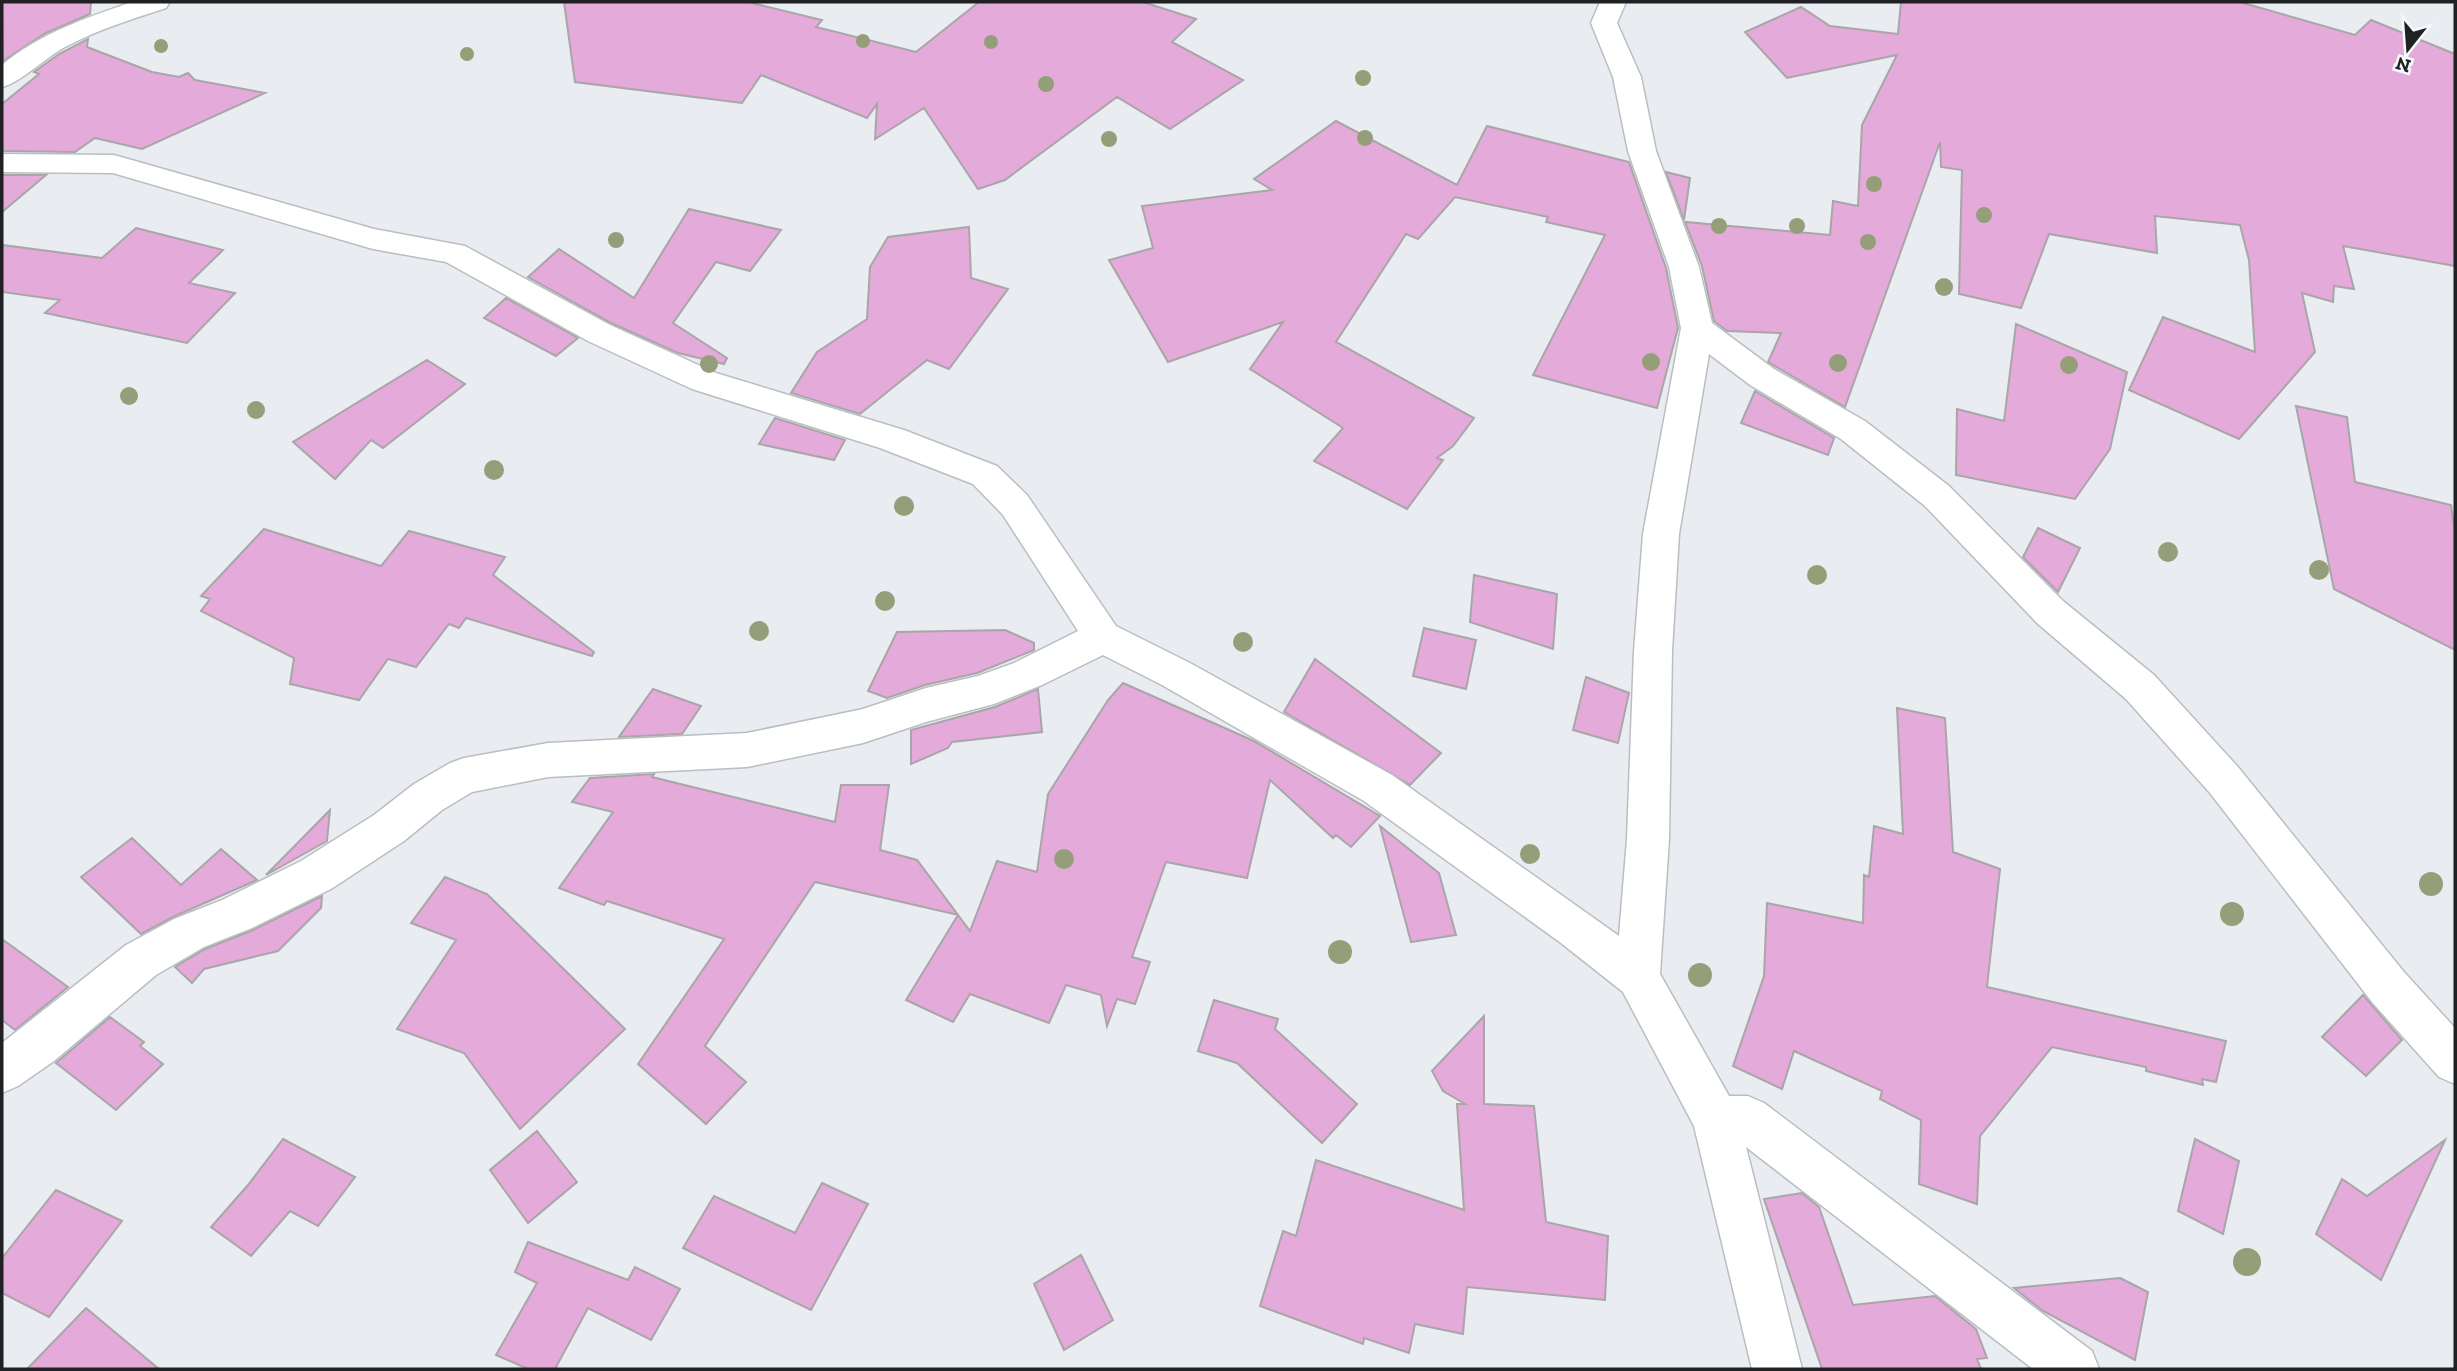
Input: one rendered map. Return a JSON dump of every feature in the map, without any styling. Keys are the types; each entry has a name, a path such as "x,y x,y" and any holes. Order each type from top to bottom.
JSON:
{"street":[{"path":"2,79 20,61 48,43 157,2"},
{"path":"1613,2 1604,23 1627,77 1643,151 1684,267 1697,328 1661,534 1653,651 1648,839 1639,977"},
{"path":"2,163 114,164 373,239 454,253 599,332 704,381 892,439 985,475 1015,505 1103,638 1176,674 1378,788 1639,977 1716,1119 1777,1369"},
{"path":"1697,328 1762,377 1853,430 1937,496 2050,612 2140,687 2224,780 2388,987 2455,1061"},
{"path":"2,1070 38,1045 141,960 189,933 237,914 316,875 389,828 428,797 464,776 548,760 747,750 863,726 926,705 980,692 1028,674 1103,638"},
{"path":"1716,1119 1748,1119 2074,1369"}],"building":[{"path":"2,2 91,2 90,14 46,33 3,61"},
{"path":"564,2 748,2 822,20 816,27 916,52 979,2 1143,2 1196,19 1172,42 1243,80 1170,129 1117,97 1005,180 978,189 924,108 875,139 877,104 867,118 761,75 742,103 575,82"},
{"path":"1901,2 2240,2 2355,35 2371,20 2455,54 2455,266 2343,246 2354,289 2334,286 2333,302 2302,293 2315,352 2239,439 2129,390 2163,317 2255,352 2249,260 2240,225 2155,216 2157,253 2049,234 2021,308 1959,294 1962,170 1941,167 1940,142 1845,407 1768,362 1781,333 1727,331 1714,321 1702,266 1685,222 1830,235 1833,201 1858,206 1862,125 1897,55 1787,78 1745,32 1801,7 1830,26 1898,34"},
{"path":"88,39 87,47 152,72 179,77 188,73 195,80 265,93 142,149 95,138 75,152 2,151 2,104 39,74 34,72 59,54"},
{"path":"1336,121 1457,185 1487,126 1629,162 1666,268 1678,328 1657,408 1533,375 1605,235 1546,222 1548,217 1455,197 1418,239 1406,234 1336,342 1474,418 1453,446 1437,458 1443,460 1407,509 1314,461 1343,428 1250,369 1283,322 1168,362 1109,260 1153,248 1142,206 1272,190 1254,179"},
{"path":"1666,172 1690,178 1684,220"},
{"path":"2,175 46,175 2,212"},
{"path":"689,209 781,230 750,271 716,262 673,323 727,358 724,364 678,353 611,323 528,277 559,249 634,298"},
{"path":"969,227 971,278 1008,289 949,369 927,360 860,414 791,393 817,352 867,319 870,267 888,237"},
{"path":"136,228 223,250 189,283 235,293 187,343 45,313 60,300 2,292 2,245 102,258"},
{"path":"506,298 578,338 556,356 484,318"},
{"path":"2016,324 2127,372 2110,449 2075,499 1956,475 1957,409 2004,421"},
{"path":"427,360 465,384 383,448 371,440 335,479 293,442"},
{"path":"1755,391 1834,438 1828,455 1741,423"},
{"path":"2296,406 2347,417 2355,482 2451,505 2455,533 2455,650 2334,589"},
{"path":"775,418 845,440 834,460 759,444"},
{"path":"2038,528 2080,548 2058,592 2023,557"},
{"path":"264,529 381,566 409,531 505,557 493,575 594,652 592,656 466,618 459,628 449,624 416,667 388,659 359,700 290,684 294,658 201,611 210,599 201,596"},
{"path":"1474,575 1557,594 1553,649 1470,622"},
{"path":"1424,628 1476,640 1466,689 1413,676"},
{"path":"1005,630 1034,643 1034,650 977,673 925,685 887,698 868,691 897,632"},
{"path":"1315,659 1441,753 1410,785 1284,712"},
{"path":"1586,677 1629,693 1618,743 1573,730"},
{"path":"1123,683 1254,741 1380,816 1351,847 1336,835 1333,838 1270,780 1247,878 1166,862 1132,957 1150,962 1135,1004 1117,999 1107,1026 1101,995 1066,985 1049,1023 970,994 953,1022 906,1000 958,915 970,931 997,861 1037,872 1048,794 1108,700"},
{"path":"653,689 701,706 682,734 619,737"},
{"path":"1038,689 1042,732 952,742 948,748 911,764 911,730 995,707"},
{"path":"1897,708 1945,718 1953,852 2000,869 1987,987 2226,1041 2216,1082 2202,1079 2203,1085 2146,1071 2146,1067 2052,1047 1980,1136 1977,1204 1919,1184 1921,1120 1880,1099 1882,1091 1794,1051 1782,1089 1733,1066 1764,976 1767,903 1863,923 1864,875 1869,877 1874,826 1903,834"},
{"path":"654,774 652,777 835,822 841,785 889,785 880,850 917,860 958,915 815,882 705,1046 746,1082 706,1124 638,1064 724,939 607,901 604,905 559,888 613,812 572,802 590,778"},
{"path":"330,810 327,841 266,875"},
{"path":"1380,826 1439,873 1456,935 1411,942"},
{"path":"132,838 181,885 221,849 257,880 141,934 81,877"},
{"path":"445,877 487,894 625,1029 520,1129 464,1053 397,1029 456,940 411,923"},
{"path":"322,896 321,908 278,951 204,969 192,983 175,967 205,949 253,930"},
{"path":"2,939 68,987 15,1030 2,1020"},
{"path":"2363,995 2402,1040 2366,1076 2322,1037"},
{"path":"1214,1000 1278,1019 1275,1029 1357,1104 1322,1143 1237,1063 1198,1051"},
{"path":"1484,1016 1484,1104 1534,1106 1546,1222 1608,1236 1605,1300 1467,1287 1463,1334 1415,1324 1409,1353 1364,1338 1363,1344 1260,1306 1283,1231 1296,1236 1316,1160 1464,1210 1457,1104 1465,1104 1443,1091 1432,1071"},
{"path":"110,1017 144,1042 140,1046 163,1064 116,1110 56,1063"},
{"path":"537,1131 577,1182 528,1223 490,1170"},
{"path":"283,1139 355,1177 318,1226 290,1211 251,1256 211,1227"},
{"path":"2195,1139 2239,1161 2223,1234 2178,1211"},
{"path":"2445,1140 2381,1280 2316,1234 2342,1179 2367,1196"},
{"path":"822,1183 868,1204 811,1310 683,1248 714,1196 795,1233"},
{"path":"56,1190 122,1221 49,1317 2,1293 2,1258"},
{"path":"1802,1193 1819,1207 1853,1305 1935,1296 1976,1329 1987,1358 1977,1359 1981,1369 1822,1369 1764,1199"},
{"path":"528,1242 628,1280 635,1267 680,1289 651,1340 588,1308 555,1369 528,1369 496,1355 537,1283 515,1272"},
{"path":"1081,1255 1113,1320 1064,1350 1034,1284"},
{"path":"2120,1278 2148,1292 2135,1360 2043,1311 2014,1288"},
{"path":"86,1308 159,1369 27,1369"}]}
